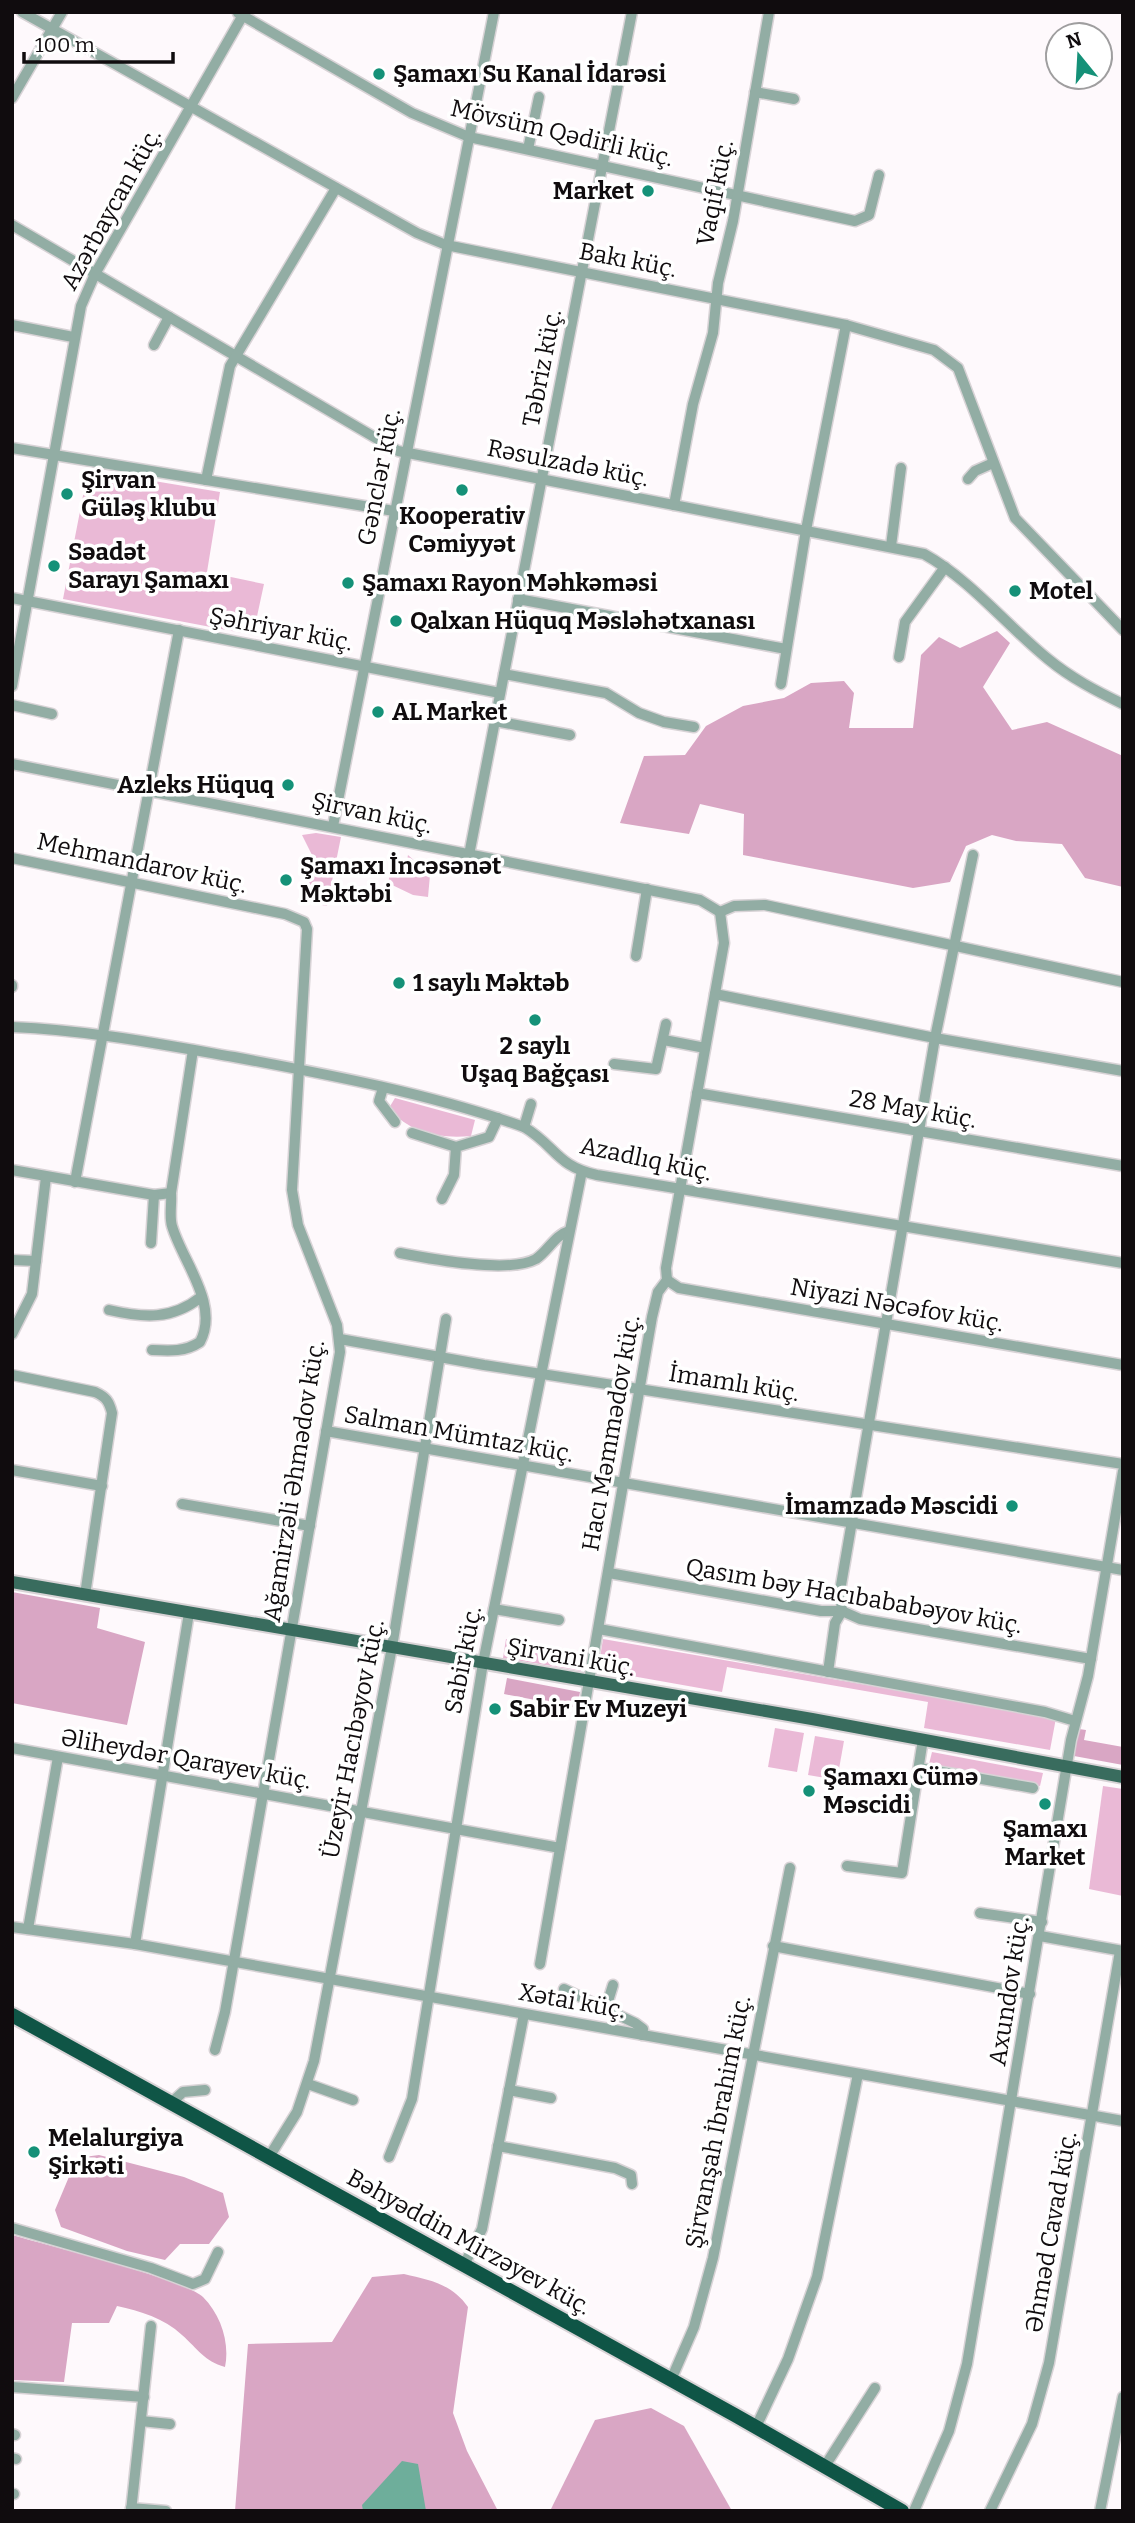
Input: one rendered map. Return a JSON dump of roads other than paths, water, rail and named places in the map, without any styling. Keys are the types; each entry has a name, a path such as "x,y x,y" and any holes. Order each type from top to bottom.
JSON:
{"highway":[{"name":"Bəhyəddin Mirzəyev küç.","path":"12,2015 671,2379 902,2511"}],"main road":[{"name":"Şirvani küç.","path":"12,1583 923,1739 1123,1777"}],"street":[{"name":"Bakı küç.","path":"22,12 417,233 446,245 846,325 910,341 952,360 963,376 1015,518 1123,631"},
{"path":"12,98 62,12"},
{"name":"Gənclər küç.","path":"333,826 494,12"},
{"name":"Təbriz küç.","path":"469,855 632,12"},
{"name":"Vaqif küç.","path":"674,505 693,404 713,333 769,12"},
{"name":"Mövsüm Qədirli küç.","path":"240,14 412,113 469,137 855,221 869,215 878,175"},
{"name":"Azərbaycan küç.","path":"12,686 73,337 81,306 95,274 194,107 240,14"},
{"path":"755,92 794,99"},
{"path":"528,149 539,97"},
{"path":"206,480 222,395 234,356 336,188"},
{"name":"Rəsulzadə küç.","path":"12,225 390,448 924,554 945,567 1047,659 1090,688 1123,704"},
{"path":"154,345 169,317"},
{"path":"12,325 73,337"},
{"path":"781,684 806,530 846,325"},
{"path":"12,448 394,512"},
{"path":"968,480 975,471 993,463"},
{"path":"891,546 901,468"},
{"path":"899,657 905,622 945,567"},
{"name":"Şəhriyar küç.","path":"12,598 500,693"},
{"path":"518,599 786,649"},
{"path":"75,1182 178,630"},
{"path":"504,674 606,693 639,713 664,722 694,727"},
{"path":"12,705 52,713"},
{"path":"495,720 570,734"},
{"name":"Şirvan küç.","path":"12,764 700,900 720,912"},
{"path":"828,1672 835,1623 842,1611 840,1591 935,1038 973,855"},
{"name":"Mehmandarov küç.","path":"12,858 285,914 304,922"},
{"path":"636,956 647,889"},
{"path":"720,912 734,906 765,905 1123,982"},
{"name":"Hacı Məmmədov küç.","path":"540,1964 658,1292 667,1280 666,1268 724,943 720,912"},
{"name":"Ağamirzəli Əhmədov küç.","path":"215,2050 234,1962 340,1339 303,1239 293,1203 308,948 304,922"},
{"path":"715,994 935,1038 1123,1071"},
{"path":"614,1064 656,1069 666,1024"},
{"name":"Azadlıq küç.","path":"12,1027 103,1035 299,1069 383,1088 524,1127 542,1139 564,1163 582,1171 680,1190 1123,1264"},
{"path":"664,1040 705,1048"},
{"path":"152,1350 182,1350 200,1342 206,1325 201,1297 172,1226 171,1193 193,1050"},
{"path":"383,1088 379,1101 395,1122"},
{"name":"28 May küç.","path":"696,1093 1123,1166"},
{"path":"524,1127 531,1104"},
{"path":"412,1133 456,1147 489,1137 498,1118"},
{"path":"442,1199 454,1175 456,1147"},
{"path":"12,1170 153,1195 171,1193"},
{"name":"Sabir küç.","path":"389,2157 412,2099 453,1829 483,1663 582,1171"},
{"path":"12,1334 32,1294 46,1177"},
{"path":"152,1243 153,1195"},
{"path":"400,1253 441,1262 523,1264 536,1259 560,1234 569,1231"},
{"path":"12,1260 36,1261"},
{"name":"Niyazi Nəcəfov küç.","path":"667,1280 679,1288 1123,1365"},
{"path":"109,1310 156,1317 188,1307 201,1297"},
{"name":"Üzeyir Hacıbəyov küç.","path":"269,2157 297,2112 308,2084 392,1647 446,1319"},
{"name":"İmamlı küç.","path":"340,1339 870,1426 1123,1464"},
{"path":"12,1375 104,1396 111,1413 85,1595"},
{"name":"Salman Mümtaz küç.","path":"326,1431 623,1485 1123,1570"},
{"path":"12,1470 102,1486"},
{"name":"Axundov küç.","path":"914,2511 940,2457 964,2376 1075,1721 1091,1659 1123,1471"},
{"path":"182,1504 310,1526"},
{"name":"Qasım bəy Hacıbababəyov küç.","path":"609,1573 821,1611 842,1611 860,1619 1091,1659"},
{"path":"494,1609 559,1620"},
{"path":"135,1944 189,1613"},
{"path":"599,1629 1045,1712 1075,1721"},
{"path":"846,1866 902,1874 923,1739"},
{"name":"Əliheydər Qarayev küç.","path":"12,1748 560,1848"},
{"path":"28,1928 58,1757"},
{"path":"919,1768 1033,1788"},
{"name":"Şirvanşah İbrahim küç.","path":"671,2379 694,2327 713,2258 790,1868"},
{"path":"979,1913 1042,1922"},
{"name":"Xətai küç.","path":"12,1927 135,1944 1123,2121"},
{"path":"1040,1936 1122,1951"},
{"path":"773,1947 1030,1994"},
{"name":"Əhməd Cavad küç.","path":"990,2511 1032,2424 1042,2390 1122,1951"},
{"path":"605,2011 613,1984"},
{"path":"564,1989 605,2011 635,2023 643,2029 642,2035"},
{"path":"464,2265 482,2229 524,2014"},
{"path":"756,2427 788,2359 817,2277 858,2074"},
{"path":"308,2084 353,2100"},
{"path":"171,2103 183,2092 205,2090"},
{"path":"509,2090 551,2098"},
{"path":"498,2146 615,2168 631,2175 632,2184"},
{"path":"12,2228 151,2268 193,2284 205,2279 218,2252"},
{"path":"151,2326 131,2509 166,2511"},
{"path":"12,2387 144,2397"},
{"path":"825,2466 876,2388"},
{"path":"1100,2511 1123,2397"},
{"path":"141,2421 170,2424"}],"place":[{"name":"Şamaxı Su Kanal İdarəsi","path":"379,74"},
{"name":"Market","path":"648,191"},
{"name":"Kooperativ Cəmiyyət","path":"462,490"},
{"name":"Şirvan Güləş klubu","path":"67,494"},
{"name":"Səadət Sarayı Şamaxı","path":"54,566"},
{"name":"Şamaxı Rayon Məhkəməsi","path":"348,583"},
{"name":"Motel","path":"1015,591"},
{"name":"Qalxan Hüquq Məsləhətxanası","path":"396,621"},
{"name":"AL Market","path":"378,712"},
{"name":"Azleks Hüquq","path":"288,785"},
{"name":"Şamaxı İncəsənət Məktəbi","path":"286,880"},
{"name":"1 saylı Məktəb","path":"399,983"},
{"name":"2 saylı Uşaq Bağçası","path":"535,1020"},
{"name":"İmamzadə Məscidi","path":"1012,1506"},
{"name":"Sabir Ev Muzeyi","path":"495,1709"},
{"name":"Şamaxı Cümə Məscidi","path":"809,1791"},
{"name":"Şamaxı Market","path":"1045,1804"},
{"name":"Melalurgiya Şirkəti","path":"34,2152"}]}
